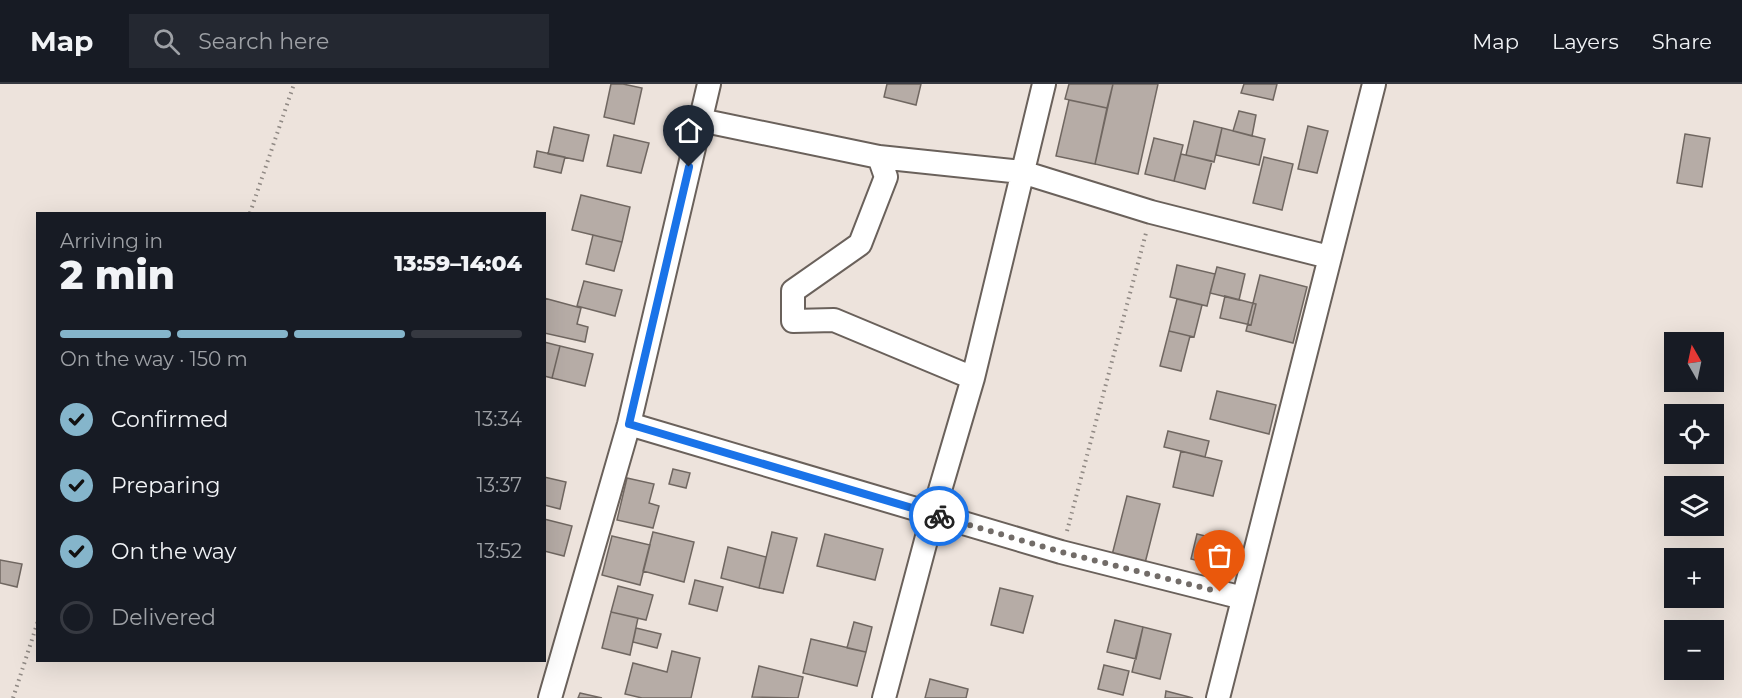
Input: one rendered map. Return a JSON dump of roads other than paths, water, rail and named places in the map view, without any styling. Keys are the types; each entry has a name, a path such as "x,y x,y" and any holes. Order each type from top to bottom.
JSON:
{"street":[{"path":"550,698 629,424 709,84"},
{"path":"884,698 933,514 973,378 1044,84"},
{"path":"1218,698 1374,84"},
{"path":"700,120 879,157 1022,172 1151,212 1329,257"},
{"path":"879,157 886,177 860,244 793,291 793,321 834,320 973,378"},
{"path":"629,424 1061,552 1243,598"}]}
